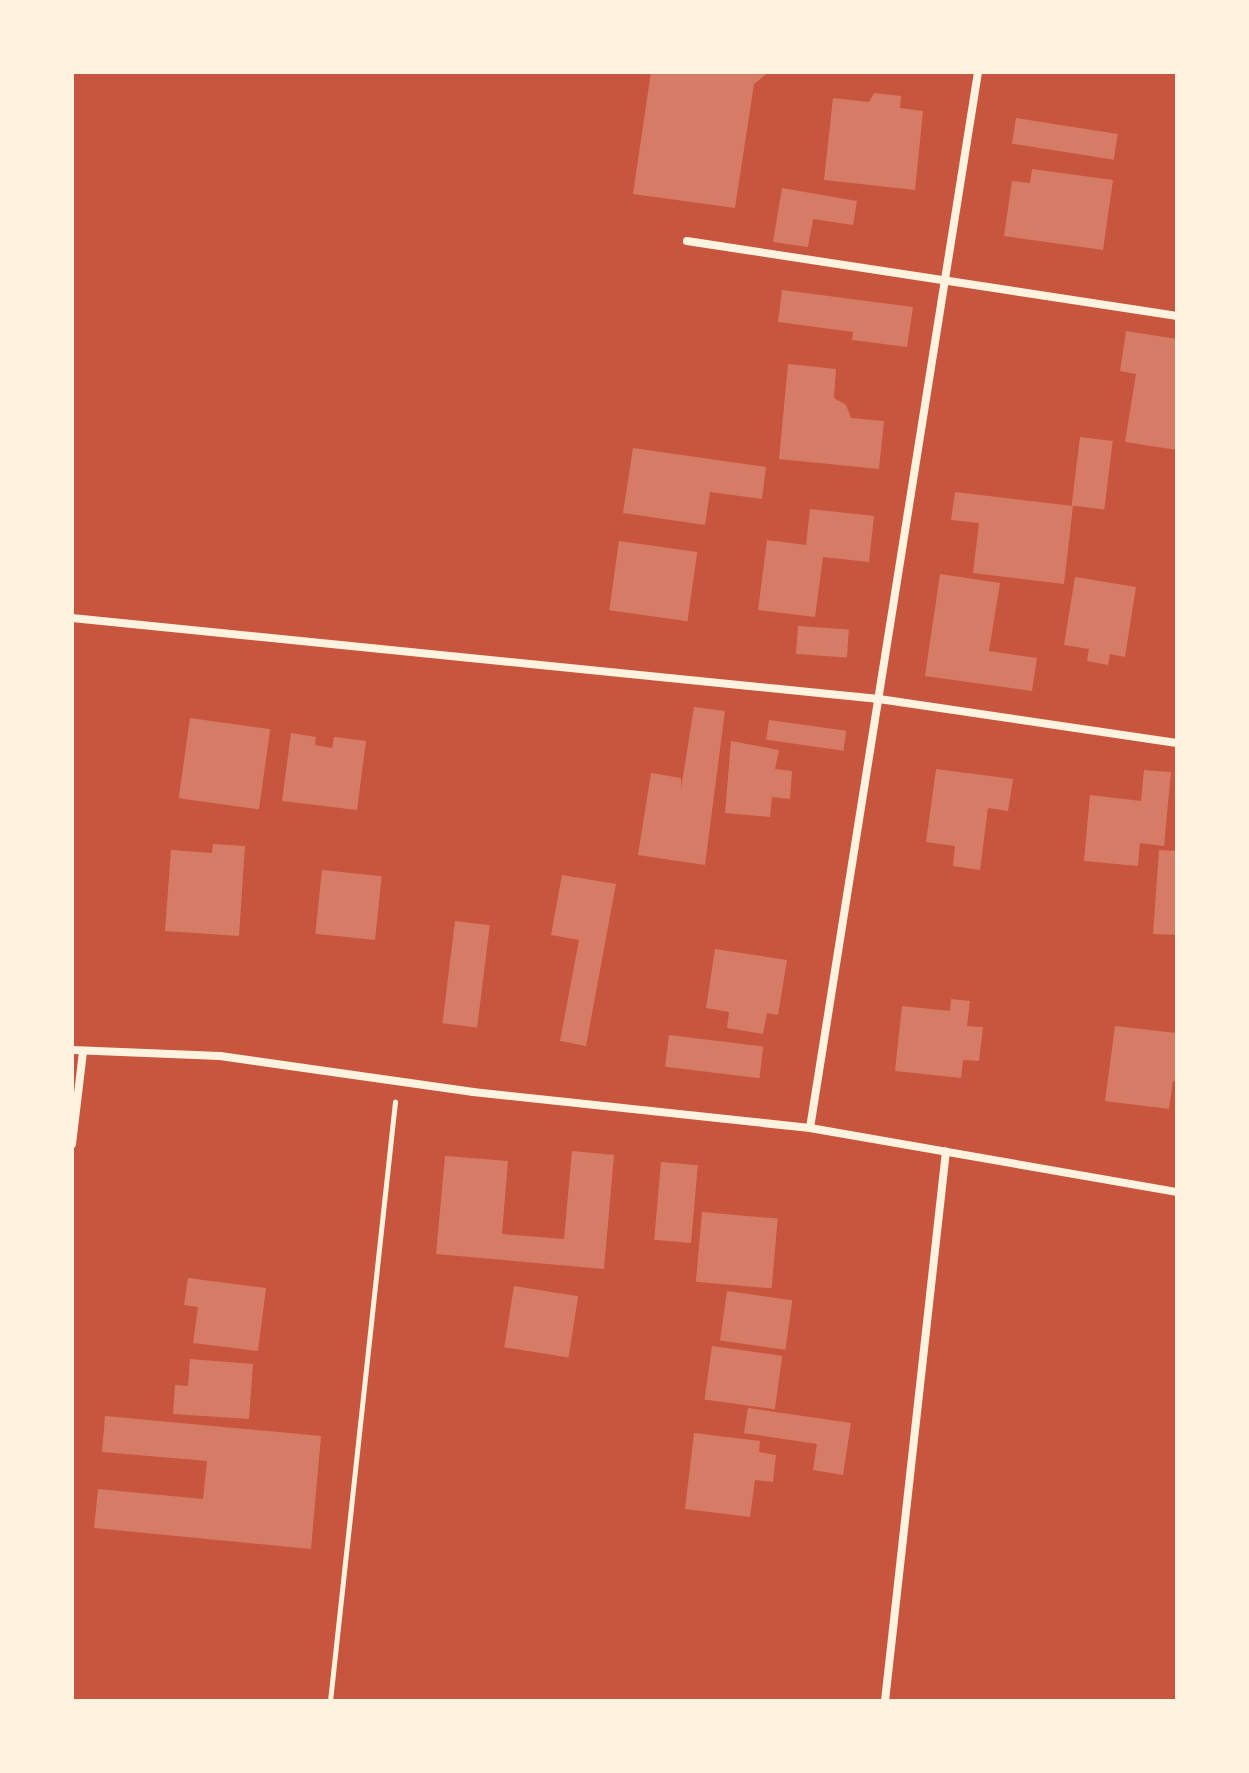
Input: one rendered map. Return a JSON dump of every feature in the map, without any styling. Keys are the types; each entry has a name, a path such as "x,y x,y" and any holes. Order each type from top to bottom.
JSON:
{"street":[{"path":"810,1128 978,72"},
{"path":"687,241 945,278 1177,316"},
{"path":"72,618 879,699 1177,743"},
{"path":"72,1050 220,1056 397,1081 810,1128 1177,1192"},
{"path":"72,1144 83,1052"},
{"path":"885,1701 946,1151"}],"path":[{"path":"330,1701 397,1081"}],"building":[{"path":"651,72 769,72 754,84 735,208 633,194"},
{"path":"874,93 901,96 900,108 923,111 915,190 824,180 833,98 869,102"},
{"path":"1016,118 1118,134 1114,160 1012,144"},
{"path":"1032,169 1113,180 1103,250 1004,236 1012,181 1030,183"},
{"path":"782,188 857,201 853,225 813,219 808,247 773,242"},
{"path":"782,290 913,307 907,347 852,340 853,332 778,322"},
{"path":"1126,331 1177,339 1177,450 1125,442 1136,374 1120,371"},
{"path":"788,364 836,369 834,398 846,405 851,418 884,421 879,469 779,459"},
{"path":"1080,437 1113,441 1104,510 1072,505"},
{"path":"633,448 766,467 762,499 710,492 705,525 623,513"},
{"path":"955,492 1073,506 1064,584 973,573 979,523 951,520"},
{"path":"810,509 874,516 869,562 823,557 815,617 758,610 767,540 806,545"},
{"path":"619,541 697,552 687,621 609,610"},
{"path":"940,574 1000,583 989,651 1037,658 1032,691 925,676"},
{"path":"1075,577 1136,587 1125,657 1110,654 1108,665 1087,661 1089,649 1064,645"},
{"path":"798,626 849,630 847,657 796,654"},
{"path":"694,707 725,711 705,865 638,855 651,773 681,778 681,789"},
{"path":"190,718 270,729 259,809 179,798"},
{"path":"769,720 846,731 843,751 766,740"},
{"path":"291,733 316,737 315,745 332,748 334,737 366,741 357,810 282,801"},
{"path":"731,741 779,750 775,769 792,771 790,799 772,797 770,817 725,813"},
{"path":"936,769 1013,779 1008,811 988,808 980,870 953,866 955,846 926,842"},
{"path":"1144,770 1171,772 1164,846 1140,843 1138,866 1084,861 1090,795 1141,801"},
{"path":"213,844 245,846 239,936 165,931 171,850 212,853"},
{"path":"1159,850 1177,851 1177,935 1153,934"},
{"path":"322,870 382,876 375,940 315,934"},
{"path":"562,875 616,884 586,1046 560,1041 579,940 551,935"},
{"path":"455,921 490,925 477,1027 442,1023"},
{"path":"715,949 787,960 778,1015 767,1013 763,1034 727,1028 729,1012 706,1008"},
{"path":"951,999 970,1001 967,1026 983,1027 979,1061 963,1060 961,1078 895,1071 902,1006 950,1011"},
{"path":"1115,1026 1176,1033 1177,1082 1173,1081 1169,1109 1105,1101"},
{"path":"669,1035 763,1047 759,1078 665,1067"},
{"path":"572,1151 614,1155 604,1269 436,1254 445,1156 508,1161 502,1234 564,1239"},
{"path":"661,1162 698,1165 691,1243 654,1240"},
{"path":"702,1212 778,1219 772,1288 696,1282"},
{"path":"188,1278 266,1288 258,1351 193,1343 198,1307 184,1305"},
{"path":"514,1286 578,1296 569,1357 504,1347"},
{"path":"727,1291 792,1300 785,1350 720,1341"},
{"path":"712,1346 782,1356 775,1409 704,1399"},
{"path":"190,1359 253,1364 249,1419 173,1414 175,1385 188,1386"},
{"path":"748,1408 851,1423 843,1475 813,1470 817,1444 744,1433"},
{"path":"105,1416 321,1436 311,1549 94,1528 98,1489 203,1499 207,1461 102,1452"},
{"path":"694,1433 760,1441 759,1452 776,1455 773,1482 755,1480 750,1517 685,1509"}]}
